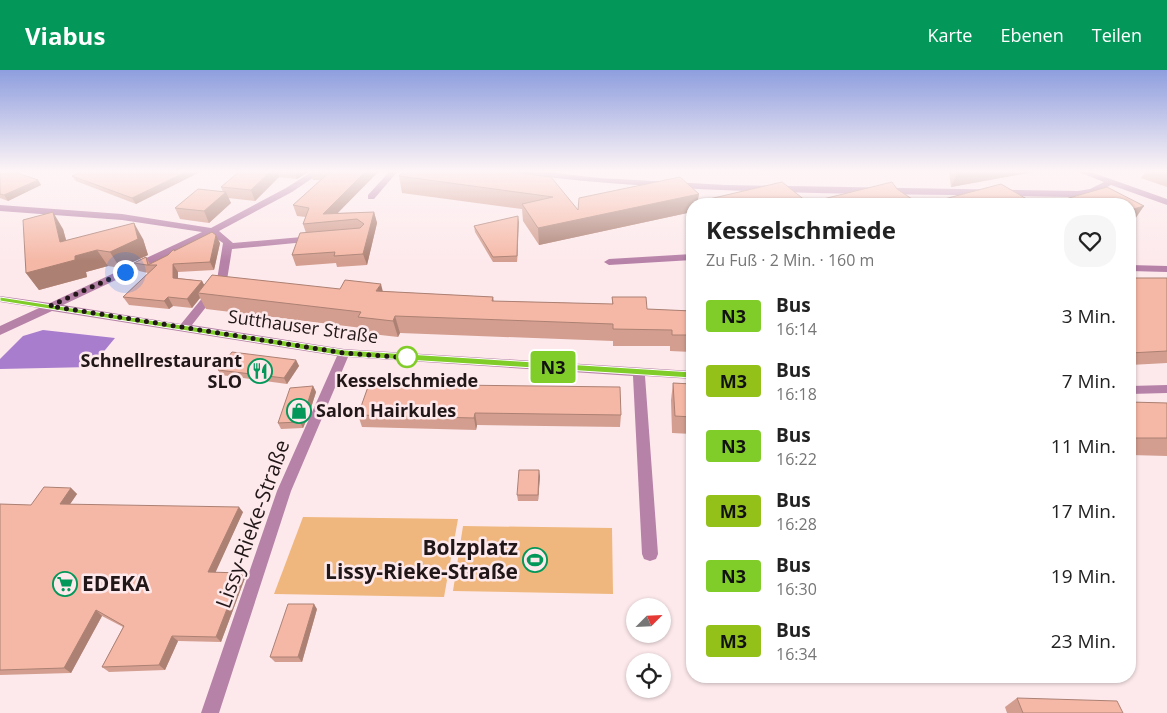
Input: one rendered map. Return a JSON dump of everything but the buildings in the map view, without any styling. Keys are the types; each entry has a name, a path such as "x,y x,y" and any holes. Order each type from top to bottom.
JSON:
{"street":[{"path":"0,331 212,231 268,201"},
{"path":"0,208 122,217 212,231 228,242 222,280 184,328"},
{"path":"228,246 322,238"},
{"path":"609,262 686,257"},
{"path":"1136,268 1167,269"},
{"name":"Sutthauser Straße","path":"0,299 344,353 686,375"},
{"name":"Lissy-Rieke-Straße","path":"210,713 284,491 344,353"},
{"path":"638,372 650,554"},
{"path":"1136,390 1167,389"}],"shaded area":[{"path":"43,330 115,338 91,367 0,369 0,359 23,336"},
{"path":"303,517 458,519 444,597 274,594"},
{"name":"Bolzplatz Lissy-Rieke-Straße","path":"463,526 612,528 613,594 453,591"}],"bus line":[{"name":"N3","path":"0,299 344,353 686,375"}],"place":[{"name":"Kesselschmiede","path":"407,357"},
{"name":"Schnellrestaurant SLO","path":"260,371"},
{"name":"Salon Hairkules","path":"299,411"},
{"name":"Bolzplatz Lissy-Rieke-Straße","path":"535,560"},
{"name":"EDEKA","path":"65,584"}],"route":[{"path":"125,272 50,306 344,353 409,358 407,357"}]}
